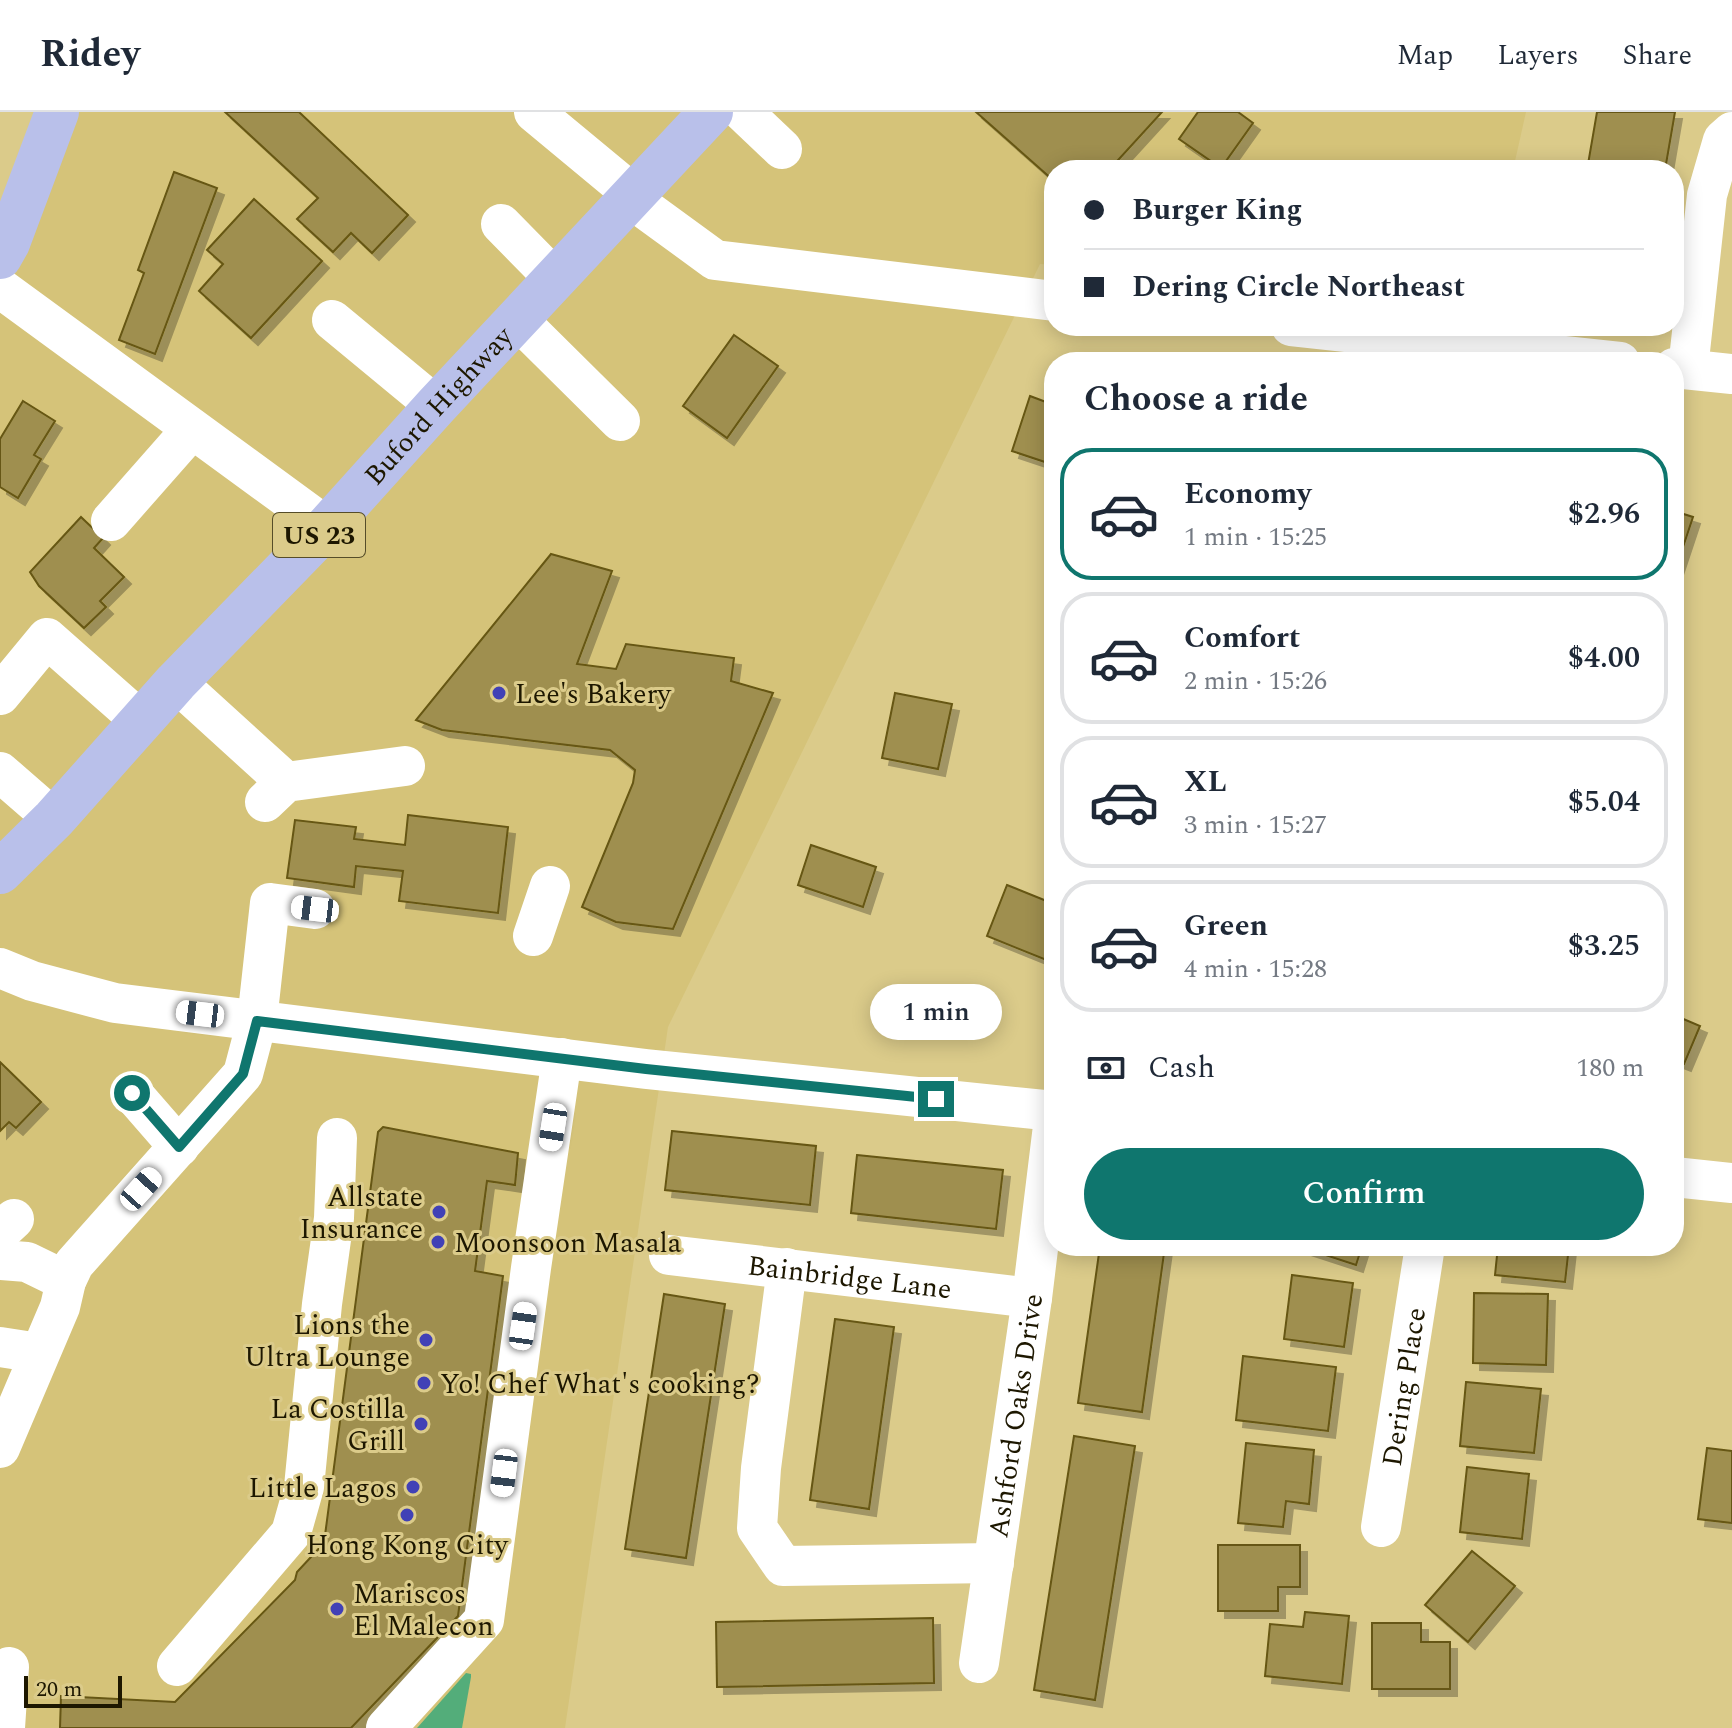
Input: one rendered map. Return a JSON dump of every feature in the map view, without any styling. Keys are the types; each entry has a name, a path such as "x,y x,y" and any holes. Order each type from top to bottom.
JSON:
{"main road":[{"path":"0,257 8,243 55,112"},
{"name":"Buford Highway","path":"0,872 54,819 176,682 327,527 711,112"}],"street":[{"path":"535,112 632,197 715,260 1044,300"},
{"path":"743,112 782,149"},
{"path":"1683,352 1707,195 1723,140 1732,132"},
{"path":"501,224 555,279"},
{"path":"0,288 327,527"},
{"path":"517,319 620,421"},
{"path":"332,320 436,406"},
{"path":"1382,336 1529,352"},
{"path":"1684,368 1732,374"},
{"path":"111,521 192,429"},
{"path":"0,695 47,638 141,721"},
{"path":"176,682 276,792 405,766"},
{"path":"0,772 54,819"},
{"path":"533,936 550,886"},
{"path":"0,1448 60,1307 74,1264 243,1074 257,1021 270,903 315,909"},
{"path":"0,968 32,981 115,1003 562,1058 1044,1110"},
{"path":"386,1728 484,1620 562,1058"},
{"path":"132,1093 179,1147"},
{"path":"177,1666 291,1533 304,1487 334,1218 337,1138"},
{"path":"1684,1178 1732,1183"},
{"name":"Ashford Oaks Drive","path":"979,1663 1044,1200"},
{"name":"Bainbridge Lane","path":"669,1255 1032,1298"},
{"name":"Dering Place","path":"1381,1527 1423,1256"},
{"path":"0,1260 27,1262 66,1281"},
{"path":"787,1268 761,1468 757,1528 783,1566 994,1563"},
{"path":"0,1347 39,1353"},
{"path":"5,1728 9,1667"}],"shaded area":[{"path":"57,112 1526,112 1515,160 1044,160 1044,264 1040,264 668,1027 565,1728 0,1728 0,250"},
{"path":"466,1673 471,1677 462,1728 417,1728"}],"building":[{"path":"225,112 299,112 408,215 372,253 351,233 333,252 297,219 318,198"},
{"path":"976,112 1162,112 1118,160 1044,160 1044,172"},
{"path":"1198,112 1238,112 1253,123 1227,160 1209,160 1179,139"},
{"path":"1597,112 1675,112 1667,160 1589,160"},
{"path":"174,172 217,188 155,354 119,340 144,273 138,270"},
{"path":"254,199 322,261 251,338 199,291 223,264 207,250"},
{"path":"734,335 778,366 727,438 683,406"},
{"path":"1030,396 1044,401 1044,462 1012,451"},
{"path":"23,401 55,421 34,455 41,459 18,498 0,487 0,439"},
{"path":"1684,514 1693,517 1684,544"},
{"path":"81,517 103,538 94,548 124,577 100,601 106,607 84,628 39,586 30,572"},
{"path":"551,554 612,571 577,664 616,669 626,644 734,658 731,681 773,693 673,929 616,922 582,907 633,783 635,770 610,750 442,730 416,720"},
{"path":"895,693 952,704 938,769 882,758"},
{"path":"408,815 508,827 498,913 399,901 403,871 356,866 354,887 287,878 295,820 356,827 354,839 405,845"},
{"path":"811,845 876,867 863,907 798,885"},
{"path":"1007,885 1044,900 1044,959 987,936"},
{"path":"1684,1019 1700,1026 1684,1064"},
{"path":"0,1062 41,1102 16,1128 9,1122 0,1131"},
{"path":"383,1127 518,1153 515,1185 487,1181 475,1271 503,1276 458,1616 351,1728 60,1728 61,1696 175,1702 295,1580 297,1572 324,1543 378,1132"},
{"path":"672,1131 816,1146 810,1205 665,1190"},
{"path":"857,1155 1003,1170 996,1229 851,1213"},
{"path":"1099,1256 1164,1256 1142,1412 1078,1403"},
{"path":"1329,1256 1359,1256 1356,1265"},
{"path":"1497,1256 1568,1256 1565,1282 1495,1275"},
{"path":"1292,1275 1353,1283 1344,1347 1284,1339"},
{"path":"1474,1293 1548,1294 1546,1365 1473,1363"},
{"path":"664,1294 725,1304 686,1558 625,1549"},
{"path":"835,1319 894,1327 869,1509 810,1500"},
{"path":"1243,1356 1336,1367 1328,1431 1236,1420"},
{"path":"1466,1382 1541,1389 1534,1453 1460,1446"},
{"path":"1074,1436 1135,1446 1095,1700 1034,1690"},
{"path":"1246,1443 1314,1450 1309,1504 1286,1501 1283,1527 1238,1523"},
{"path":"1707,1448 1732,1451 1732,1523 1698,1519"},
{"path":"1467,1467 1529,1474 1522,1539 1460,1532"},
{"path":"1218,1545 1300,1545 1300,1587 1278,1587 1278,1611 1218,1611"},
{"path":"1472,1551 1515,1586 1468,1642 1425,1605"},
{"path":"1305,1612 1349,1616 1342,1684 1265,1676 1270,1624 1303,1627"},
{"path":"933,1618 934,1683 717,1687 716,1622"},
{"path":"1372,1623 1421,1623 1421,1642 1450,1642 1450,1689 1372,1689"}],"place":[{"name":"Lee's Bakery","path":"499,693"},
{"name":"Allstate Insurance","path":"439,1212"},
{"name":"Moonsoon Masala","path":"438,1242"},
{"name":"Lions the Ultra Lounge","path":"426,1340"},
{"name":"Yo! Chef What's cooking?","path":"424,1383"},
{"name":"La Costilla Grill","path":"421,1424"},
{"name":"Little Lagos","path":"413,1487"},
{"name":"Hong Kong City","path":"407,1515"},
{"name":"Mariscos El Malecon","path":"337,1609"}],"route":[{"path":"132,1093 179,1147 243,1074 257,1021 646,1069 936,1099"}]}
